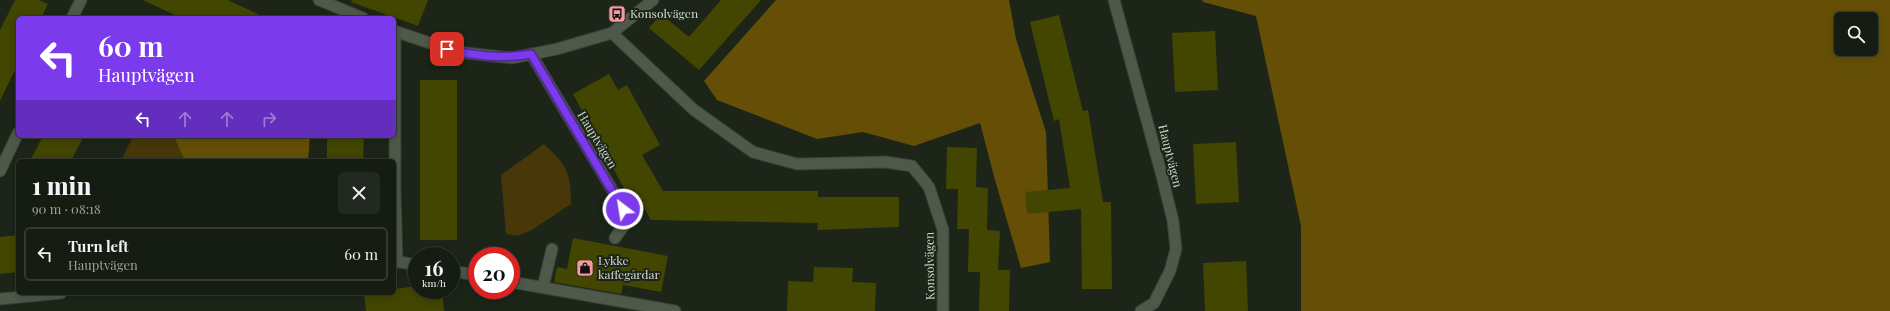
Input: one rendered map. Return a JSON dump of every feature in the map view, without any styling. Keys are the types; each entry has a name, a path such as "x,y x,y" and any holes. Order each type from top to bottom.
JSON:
{"street":[{"path":"73,16 81,0"},
{"path":"319,0 358,16"},
{"path":"396,31 458,52 512,58 612,33 653,0"},
{"name":"Hauptvägen","path":"1114,0 1173,220 1176,249 1170,271 1154,303 1141,311"},
{"name":"Konsolvägen","path":"612,33 694,110 753,152 797,164 885,162 912,166 929,187 943,230 943,311"},
{"name":"Hauptvägen","path":"531,54 629,218 615,238"},
{"path":"0,171 16,137"},
{"path":"395,138 395,159"},
{"path":"543,287 552,250"},
{"path":"396,261 408,263"},
{"path":"520,283 675,311"},
{"path":"0,299 41,295"}],"shaded area":[{"path":"776,0 1009,0 1016,39 1046,132 1050,262 1021,268 980,123 914,146 863,132 817,139 717,100 704,81"},
{"path":"1202,0 1890,0 1890,311 1301,311 1301,226 1256,16 1203,2"},
{"path":"132,138 195,138 196,159 122,159"},
{"path":"175,138 310,138 308,159 184,159"},
{"path":"544,144 558,158 566,170 569,177 571,204 532,230 518,236 506,234 501,175"}],"building":[{"path":"15,0 39,0 48,4 42,16 16,16 16,68 0,101 0,30"},
{"path":"143,0 228,0 262,16 177,16"},
{"path":"352,0 428,0 418,26 396,18 396,16 390,16 351,2"},
{"path":"721,0 761,0 699,70 649,28 661,14 689,37"},
{"path":"1059,15 1083,111 1088,110 1103,202 1111,202 1112,289 1082,289 1081,209 1027,214 1025,192 1070,188 1059,119 1054,121 1030,22"},
{"path":"1215,31 1218,90 1175,92 1172,33"},
{"path":"609,74 618,90 627,85 660,145 642,155 663,191 818,191 818,197 899,197 899,227 817,230 818,223 651,220 634,190 627,194 573,94"},
{"path":"420,80 457,80 457,240 420,240"},
{"path":"42,138 83,138 72,159 31,159"},
{"path":"327,138 364,138 363,159 327,159"},
{"path":"1236,142 1239,202 1196,204 1193,144"},
{"path":"947,147 977,148 976,187 988,188 987,230 1000,231 998,270 1010,270 1009,311 979,311 980,272 968,272 969,229 957,229 958,189 946,189"},
{"path":"16,235 16,272 0,274 0,237"},
{"path":"573,238 668,256 661,292 623,285 621,294 554,282 557,267 567,269"},
{"path":"1246,261 1248,311 1205,311 1203,263"},
{"path":"814,267 853,268 852,282 876,283 875,311 787,311 788,281 813,282"},
{"path":"408,287 408,299 443,299 444,311 366,311 364,295 396,295 396,289"}],"place":[{"name":"Konsolvägen","path":"617,14"},
{"name":"Lykke kaffegårdar","path":"585,268"}],"route":[{"path":"447,49 458,52 512,58 531,54 623,209"}]}
